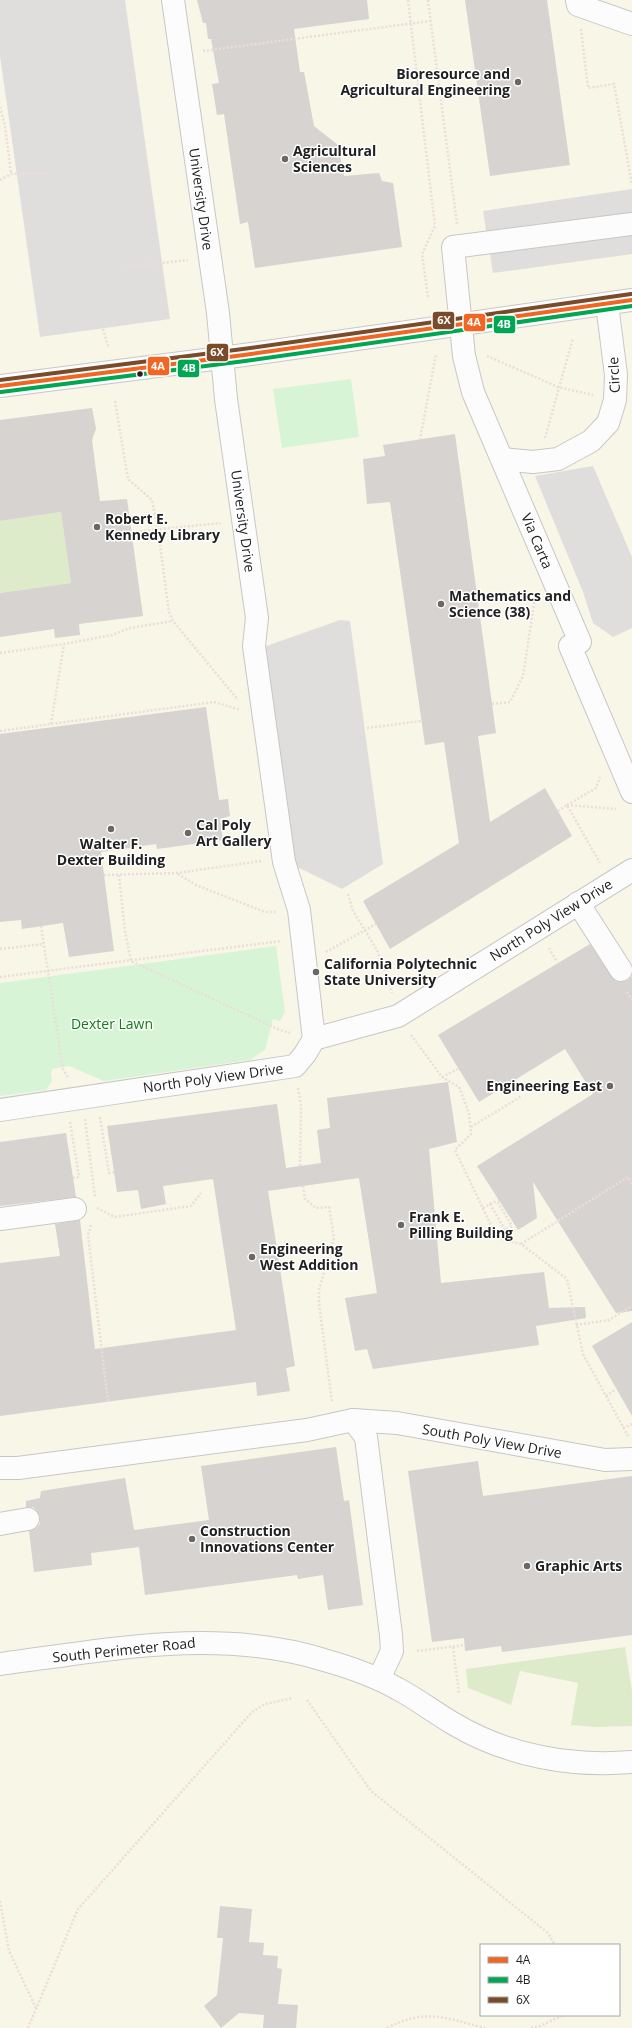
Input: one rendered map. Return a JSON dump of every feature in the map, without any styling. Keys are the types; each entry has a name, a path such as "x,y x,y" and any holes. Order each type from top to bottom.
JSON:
{"street":[{"name":"University Drive","path":"174,0 181,60 218,313 222,358 257,618 255,654 284,862 298,907 314,1039"},
{"path":"578,2 632,24"},
{"path":"453,247 632,224"},
{"name":"Via Carta","path":"453,247 459,325 464,356 473,392 580,642 570,646 632,792"},
{"path":"0,386 222,358 632,300"},
{"name":"Circle","path":"502,458 533,462 558,459 591,441 608,423 616,400 616,375 607,304"},
{"name":"North Poly View Drive","path":"0,1110 295,1066 305,1054 314,1039 398,1016 632,870"},
{"path":"578,903 621,970"},
{"path":"0,1219 89,1213"},
{"path":"353,1420 366,1437 391,1636 392,1651 379,1680"},
{"name":"South Poly View Drive","path":"9,1468 307,1430 353,1420 397,1423 605,1460 631,1449"},
{"path":"0,1524 28,1519"},
{"name":"South Perimeter Road","path":"0,1664 170,1643 227,1642 277,1648 298,1652 350,1668 379,1680 404,1692 454,1725 496,1744 538,1757 575,1762 608,1764 632,1762"}],"path":[{"path":"408,0 435,226 422,254 428,297"},
{"path":"428,0 458,231 453,247"},
{"path":"578,2 588,88 614,84 632,185"},
{"path":"181,60 196,52 430,21"},
{"path":"0,107 5,126 11,174"},
{"path":"0,125 5,126"},
{"path":"0,180 11,174 50,173"},
{"path":"127,267 188,260"},
{"path":"103,329 108,346"},
{"path":"545,439 558,386 573,338"},
{"path":"420,440 436,354"},
{"path":"483,355 558,386 616,400"},
{"path":"115,401 128,478 152,500 158,530 169,612 173,621 240,703"},
{"path":"132,532 221,522"},
{"path":"492,704 510,702 523,676 536,592"},
{"path":"0,653 64,644 112,635 130,628 173,621"},
{"path":"51,724 64,644"},
{"path":"0,731 214,702 242,710"},
{"path":"367,728 421,722"},
{"path":"567,805 612,882"},
{"path":"558,811 567,805 618,809"},
{"path":"104,875 177,873 262,861"},
{"path":"177,873 196,885 265,912 276,912"},
{"path":"119,875 125,931 131,961"},
{"path":"348,894 353,911 366,930 383,964 398,1016 442,1077 459,1087 469,1113 471,1134 455,1150 497,1238 521,1244 567,1279 583,1354 623,1428 631,1449"},
{"path":"0,977 131,961 303,946 327,952 376,924"},
{"path":"41,926 63,1070 80,1097"},
{"path":"0,949 44,944"},
{"path":"131,961 280,1030 314,1039"},
{"path":"442,1077 458,1069"},
{"path":"471,1128 522,1096"},
{"path":"300,1166 301,1106"},
{"path":"71,1127 79,1177 73,1178"},
{"path":"86,1128 89,1213 88,1235 108,1402"},
{"path":"101,1128 109,1173 114,1172"},
{"path":"521,1244 628,1177 632,1184"},
{"path":"303,1186 305,1199 316,1208 329,1206 334,1238 319,1290 319,1303 332,1405 353,1420"},
{"path":"89,1213 115,1218 192,1206 201,1194"},
{"path":"483,1208 490,1204 498,1201 512,1226 505,1230 490,1204"},
{"path":"576,1325 610,1320 632,1306"},
{"path":"606,1396 616,1389"},
{"path":"623,1428 632,1424"},
{"path":"417,1651 465,1645"},
{"path":"452,1647 459,1693"},
{"path":"28,2028 78,1909 252,1712 265,1704 293,1698"},
{"path":"307,1700 371,1792 548,1933 554,1944"},
{"path":"0,1901 9,1951 36,2009"},
{"path":"387,2028 407,2018 426,2015 485,2028"},
{"path":"531,2028 540,2026 562,2016"}],"shaded area":[{"name":"California Polytechnic State University","path":"0,0 632,0 632,2028 0,2028"},
{"path":"0,0 125,0 170,319 40,337 0,56"},
{"path":"632,189 632,254 493,273 483,211"},
{"path":"593,466 632,557 632,628 613,637 593,623 583,592 535,476"},
{"path":"340,620 350,621 383,864 342,889 287,862 258,649"}],"green space":[{"path":"351,379 359,437 282,448 273,389"},
{"path":"61,512 71,583 0,593 0,521"},
{"name":"Dexter Lawn","path":"276,946 285,1012 280,1021 273,1019 265,1050 250,1060 104,1081 69,1066 52,1069 52,1081 46,1090 0,1096 0,983"},
{"path":"625,1647 632,1691 632,1726 596,1727 571,1725 578,1683 520,1671 511,1705 468,1688 466,1669"}],"building":[{"name":"Agricultural Sciences","path":"197,0 367,0 369,19 294,29 300,72 304,72 314,126 338,145 344,176 379,173 382,181 393,183 402,247 255,268 248,222 240,224 224,114 217,115 212,84 219,83 211,39 208,39 206,23 203,23"},
{"name":"Bioresource and Agricultural Engineering","path":"465,0 547,0 570,165 490,176"},
{"name":"Robert E. Kennedy Library","path":"92,408 96,429 92,440 100,501 127,499 143,616 79,624 80,635 55,638 54,629 0,637 0,593 71,583 61,512 0,521 0,420"},
{"name":"Mathematics and Science (38)","path":"455,434 496,733 478,736 490,822 545,788 572,836 390,949 363,901 459,843 444,742 425,745 390,502 367,504 363,459 385,456 383,445"},
{"name":"Walter F. Dexter Building","path":"206,707 219,800 228,799 230,816 220,819 223,840 157,849 156,844 101,852 114,951 69,957 63,923 22,929 21,920 0,922 0,734"},
{"name":"Engineering East","path":"590,944 615,981 622,982 628,980 632,976 632,1311 616,1313 533,1182 537,1218 518,1230 477,1166 593,1094 565,1049 479,1102 438,1035"},
{"path":"448,1082 457,1142 429,1149 441,1283 544,1272 549,1308 585,1307 586,1318 536,1326 539,1345 373,1369 367,1349 355,1351 345,1298 377,1293 359,1178 268,1191 295,1366 286,1368 290,1391 257,1396 256,1382 0,1416 0,1263 60,1256 55,1224 80,1220 95,1349 236,1330 213,1179 163,1186 166,1204 141,1209 138,1190 117,1192 107,1126 277,1104 286,1168 321,1163 317,1130 330,1128 327,1098"},
{"path":"66,1133 76,1197 0,1206 0,1142"},
{"path":"632,1322 632,1416 592,1346"},
{"name":"Construction Innovations Center","path":"336,1447 344,1501 349,1500 363,1605 328,1610 323,1575 298,1579 297,1575 145,1595 139,1547 91,1553 92,1565 34,1572 29,1531 36,1528 40,1524 40,1517 33,1507 26,1507 26,1501 40,1498 41,1491 125,1478 134,1530 209,1520 201,1466"},
{"name":"Graphic Arts","path":"478,1461 483,1496 632,1476 632,1635 502,1652 501,1646 465,1651 464,1638 432,1642 408,1471"},
{"path":"220,1906 252,1909 249,1942 264,1943 263,1955 278,1956 277,1968 282,1969 278,2004 298,2005 296,2028 263,2028 264,2015 239,2013 221,2028 204,2006 217,1995 223,1938 217,1938"}],"transit line":[{"name":"6X","path":"0,380 243,349 631,294"},
{"name":"4A","path":"0,386 244,355 632,300"},
{"name":"4B","path":"1,392 245,361 632,306"}],"place":[{"name":"Bioresource and Agricultural Engineering","path":"518,82"},
{"name":"Agricultural Sciences","path":"285,159"},
{"name":"Robert E. Kennedy Library","path":"97,527"},
{"name":"Mathematics and Science (38)","path":"441,604"},
{"name":"Walter F. Dexter Building","path":"111,829"},
{"name":"Cal Poly Art Gallery","path":"188,833"},
{"name":"California Polytechnic State University","path":"316,972"},
{"name":"Engineering East","path":"610,1086"},
{"name":"Frank E. Pilling Building","path":"401,1225"},
{"name":"Engineering West Addition","path":"252,1257"},
{"name":"Construction Innovations Center","path":"192,1539"},
{"name":"Graphic Arts","path":"527,1566"}]}
